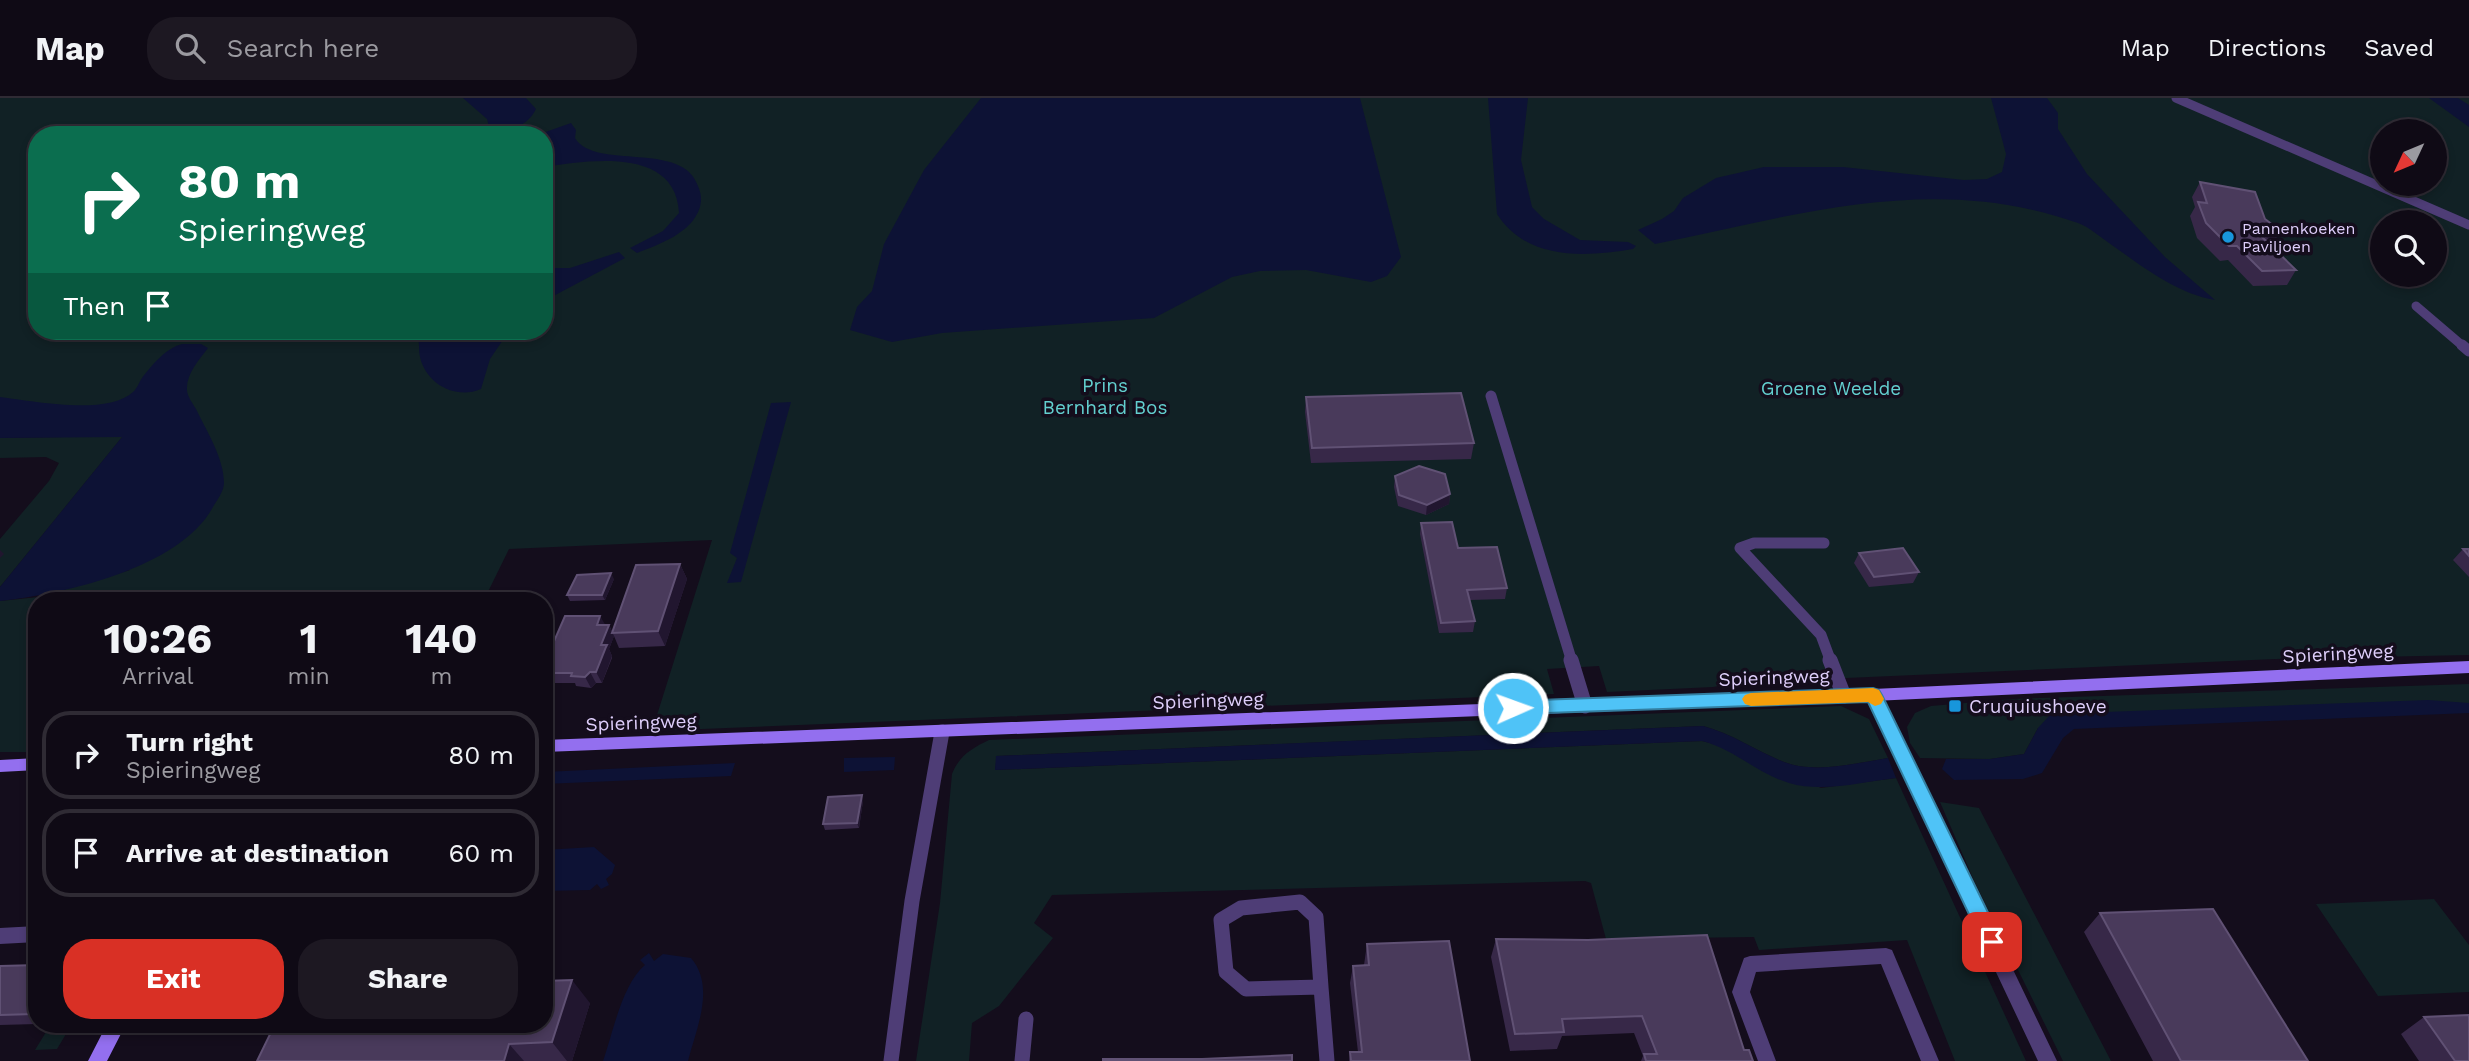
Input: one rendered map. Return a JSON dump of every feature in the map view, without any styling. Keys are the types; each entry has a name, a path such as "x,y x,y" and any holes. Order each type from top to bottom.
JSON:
{"street":[{"name":"Spieringweg","path":"553,746 1873,695 2469,667"},
{"path":"1873,695 2048,1061"},
{"path":"0,765 28,764"},
{"path":"0,936 28,934"},
{"path":"1767,1061 1741,992 1750,964 1886,956 1930,1061"},
{"path":"97,1061 112,1033"}],"lane":[{"path":"2176,98 2469,225"},
{"path":"2416,306 2469,351"},
{"path":"1490,396 1585,706"},
{"path":"1824,543 1754,542 1740,548 1821,635 1844,696"},
{"path":"891,1061 912,901 942,732"},
{"path":"1322,987 1246,989 1226,972 1221,920 1241,908 1300,902 1316,917 1322,987 1327,1061"},
{"path":"1022,1061 1026,1019"}],"green space":[{"name":"Groene Weelde","path":"0,98 2469,98 2469,655 2275,659 1735,683 1713,687 1607,692 1599,666 1547,669 1554,694 652,731 712,540 509,549 488,592 56,592 130,570 102,557 143,416 0,420"},
{"path":"123,436 0,587 0,539 49,481 59,463 46,457 0,458 0,438"},
{"name":"Groene Weelde","path":"28,598 28,752 0,752 0,601"},
{"path":"2469,684 2469,703 2038,728 2024,754 1990,759 1920,758 1910,743 1907,727 1915,713 1931,706 2012,699"},
{"path":"1841,706 1869,719 1888,758 1836,766 1796,765 1703,726 997,756 995,770 1702,741 1722,746 1821,788 1896,778 2026,1061 1955,1061 1907,940 1759,950 1754,937 1606,939 1591,883 1585,881 1052,895 1034,923 1053,938 999,1006 972,1023 969,1061 916,1061 940,903 952,774 967,753 989,740"},
{"path":"1940,802 1979,808 2111,1061 2063,1061 1975,883"},
{"path":"2434,899 2469,945 2469,992 2378,996 2316,904"},
{"path":"45,1033 67,1033 57,1049 35,1050"}],"shaded area":[{"path":"463,98 526,98 536,109 528,120 518,126 489,126 487,119"},
{"path":"981,98 1360,98 1401,257 1387,276 1371,282 1306,270 1260,271 1232,277 1154,318 942,333 892,342 850,330 857,307 872,291 884,244 924,170"},
{"path":"1488,98 1528,98 1521,160 1532,207 1544,219 1580,240 1628,242 1636,246 1633,249 1596,254 1558,252 1541,248 1509,229 1497,214"},
{"path":"1991,98 2047,98 2058,113 2058,129 2087,174 2165,257 2215,300 2173,285 2078,223 2024,208 1971,201 1919,200 1814,211 1655,244 1638,230 1674,211 1683,198 1716,178 1764,167 1843,167 1964,180 1987,179 2002,172 2006,154"},
{"path":"2429,98 2458,98 2469,105 2469,127"},
{"path":"571,123 576,130 575,138 585,148 619,156 658,159 689,172 698,186 701,199 696,216 683,231 637,253 630,248 663,231 679,213 674,192 663,177 647,168 628,163 606,161 553,166 553,129"},
{"path":"619,252 625,258 553,296 553,268 570,268"},
{"path":"418,340 503,340 490,359 481,389 471,392 452,391 435,382 423,367"},
{"path":"182,344 201,344 208,348 191,373 187,390 221,464 224,486 213,507 197,528 175,546 148,562 87,584 56,592 28,592 28,597 0,601 0,587 122,437 0,438 0,397 69,405 106,403 121,399 134,391 150,368 170,349"},
{"path":"791,402 741,582 727,583 737,558 730,553 771,403"},
{"path":"2428,700 2469,703 2469,713 2074,729 2063,738 2042,773 2023,779 1954,780 1942,769 1946,759 1990,759 2024,754 2038,728 2051,714"},
{"path":"1703,726 1796,765 1836,766 1888,758 1896,778 1842,786 1802,786 1778,779 1725,750 1702,741 995,770 996,756"},
{"path":"895,757 894,770 844,772 844,758"},
{"path":"735,763 731,776 553,784 553,772"},
{"path":"594,847 615,865 612,874 606,879 609,885 601,889 597,884 590,890 553,891 553,849"},
{"path":"649,953 654,961 663,954 691,958 698,969 702,982 702,1008 688,1061 603,1061 624,996 637,973 645,965 640,960"}],"building":[{"path":"2200,182 2255,192 2265,219 2281,231 2274,230 2277,235 2261,236 2296,270 2262,271 2237,246 2229,246 2206,223 2198,202 2207,203"},
{"path":"1461,393 1474,443 1312,448 1306,397"},
{"path":"1419,466 1445,474 1450,494 1427,505 1399,495 1395,476"},
{"path":"1452,522 1458,548 1497,547 1507,588 1467,590 1475,621 1441,623 1421,523"},
{"path":"1903,548 1919,572 1874,577 1859,553"},
{"path":"680,564 658,631 612,633 636,565"},
{"path":"611,573 602,595 567,595 577,575"},
{"path":"565,616 600,616 597,625 609,625 601,645 607,645 596,672 590,672 585,677 571,676 572,673 553,673 553,644"},
{"path":"862,795 857,823 823,824 828,797"},
{"path":"2213,909 2308,1061 2181,1061 2100,913"},
{"path":"1707,935 1744,1050 1749,1050 1753,1061 1646,1061 1644,1054 1657,1054 1642,1016 1562,1019 1564,1032 1515,1034 1496,939 1588,940"},
{"path":"1449,941 1470,1061 1351,1061 1350,1052 1362,1052 1353,966 1369,965 1367,944"},
{"path":"28,965 28,1014 0,1015 0,966"},
{"path":"572,980 552,1042 509,1044 504,1061 257,1061 271,1033 553,1033 553,981"},
{"path":"2469,1015 2469,1061 2455,1061 2424,1017"},
{"path":"1292,1055 1292,1061 1103,1061 1103,1059"}],"slow traffic":[{"path":"1751,699 1873,695 1875,699"}],"place":[{"name":"Pannenkoeken Paviljoen","path":"2228,237"},
{"name":"Cruquiushoeve","path":"1955,706"}],"route":[{"path":"1513,708 1873,695 1992,942"}],"park label":[{"name":"Prins Bernhard Bos","path":"1105,396"}]}
